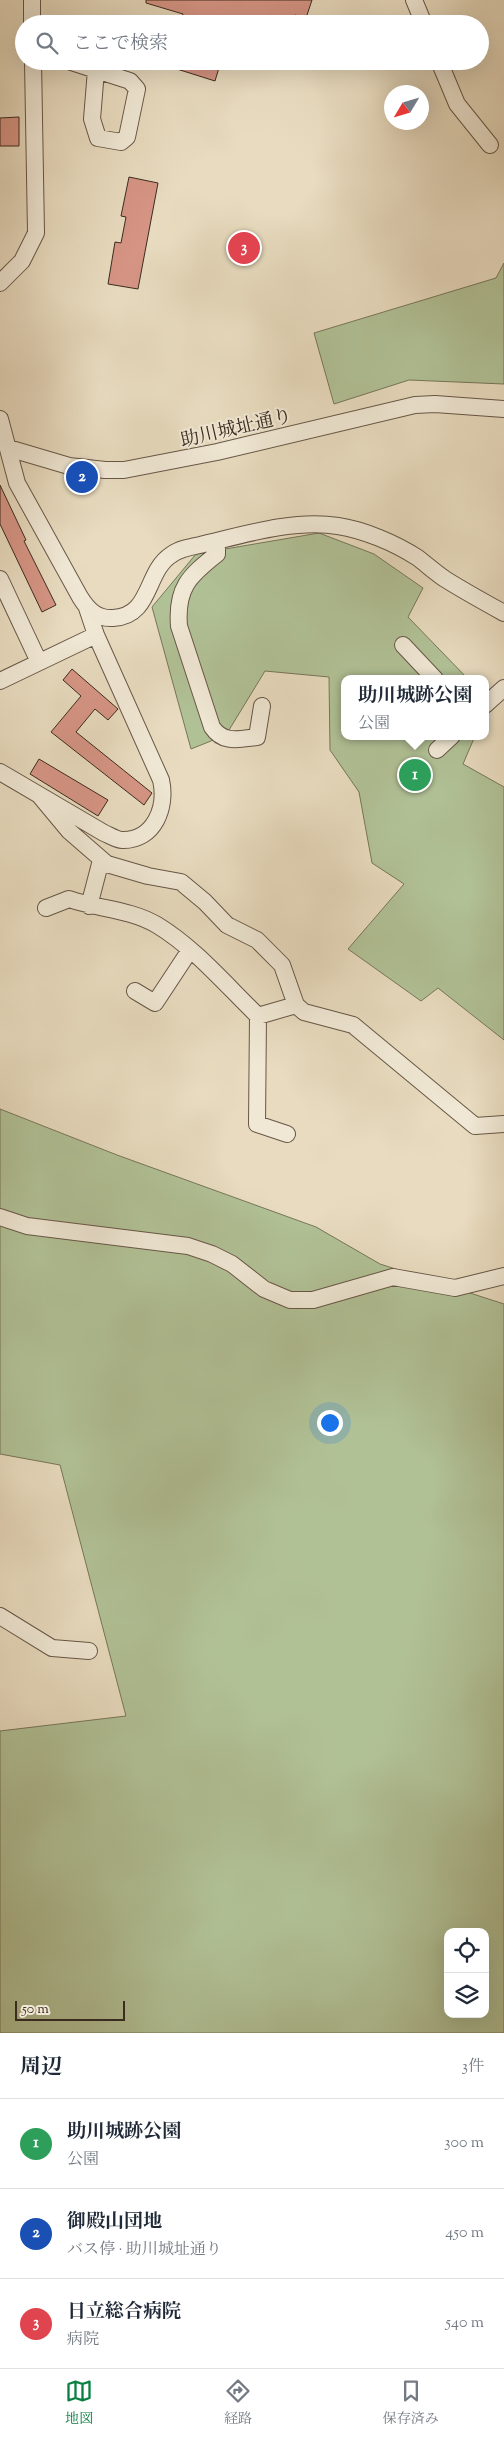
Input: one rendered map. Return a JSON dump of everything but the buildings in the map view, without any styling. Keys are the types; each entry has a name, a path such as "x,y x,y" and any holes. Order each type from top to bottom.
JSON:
{"street":[{"path":"32,0 32,15"},
{"path":"414,0 420,15"},
{"path":"0,283 22,261 36,233 33,70"},
{"path":"443,70 457,104 490,145"},
{"name":"助川城址通り","path":"4,449 69,466 124,470 217,452 415,406 435,404 504,409"},
{"path":"0,419 4,449 22,494 38,518 87,608 96,635 161,780 164,793 162,807 157,820 147,830 135,838 121,840 104,833 0,772"},
{"path":"87,608 96,615 108,618 129,614 139,607 163,563 171,555 188,548 217,541 296,525 338,526 378,538 417,558 443,578 504,613"},
{"path":"217,541 217,554 188,578 184,585 178,613 179,626 212,727 217,735 227,740 257,737 262,706"},
{"path":"0,578 39,662"},
{"path":"0,682 96,635"},
{"path":"403,645 431,675"},
{"path":"489,701 504,688"},
{"path":"437,750 448,740"},
{"path":"39,795 69,832 107,864 148,876 181,882 205,902 227,925 257,940 282,965 296,1005 304,1012 353,1025 475,1126 504,1124"},
{"path":"89,906 101,860"},
{"path":"46,908 69,899 89,906 122,911 156,925 190,950 258,1016 258,1124 287,1134"},
{"path":"135,991 155,1003 190,950"},
{"path":"258,1016 296,1005"},
{"path":"0,1217 27,1226 188,1246 212,1254 232,1264 264,1289 290,1300 313,1300 393,1278 455,1288 504,1276"},
{"path":"0,1616 52,1648 90,1651"}],"green space":[{"path":"504,263 504,384 409,380 334,404 314,333 496,278"},
{"path":"319,533 374,554 423,588 408,617 464,675 341,675 341,740 473,740 463,764 504,787 504,1040 438,988 421,1001 348,949 404,884 372,863 359,792 330,750 329,677 265,671 226,735 191,749 152,607 196,554"},
{"path":"0,1109 117,1155 316,1227 380,1264 504,1304 504,2033 0,2033 0,1731 126,1716 60,1465 0,1454"}],"place":[{"name":"日立総合病院","path":"244,248"},
{"name":"御殿山団地","path":"82,477"},
{"name":"助川城跡公園","path":"415,775"}]}
